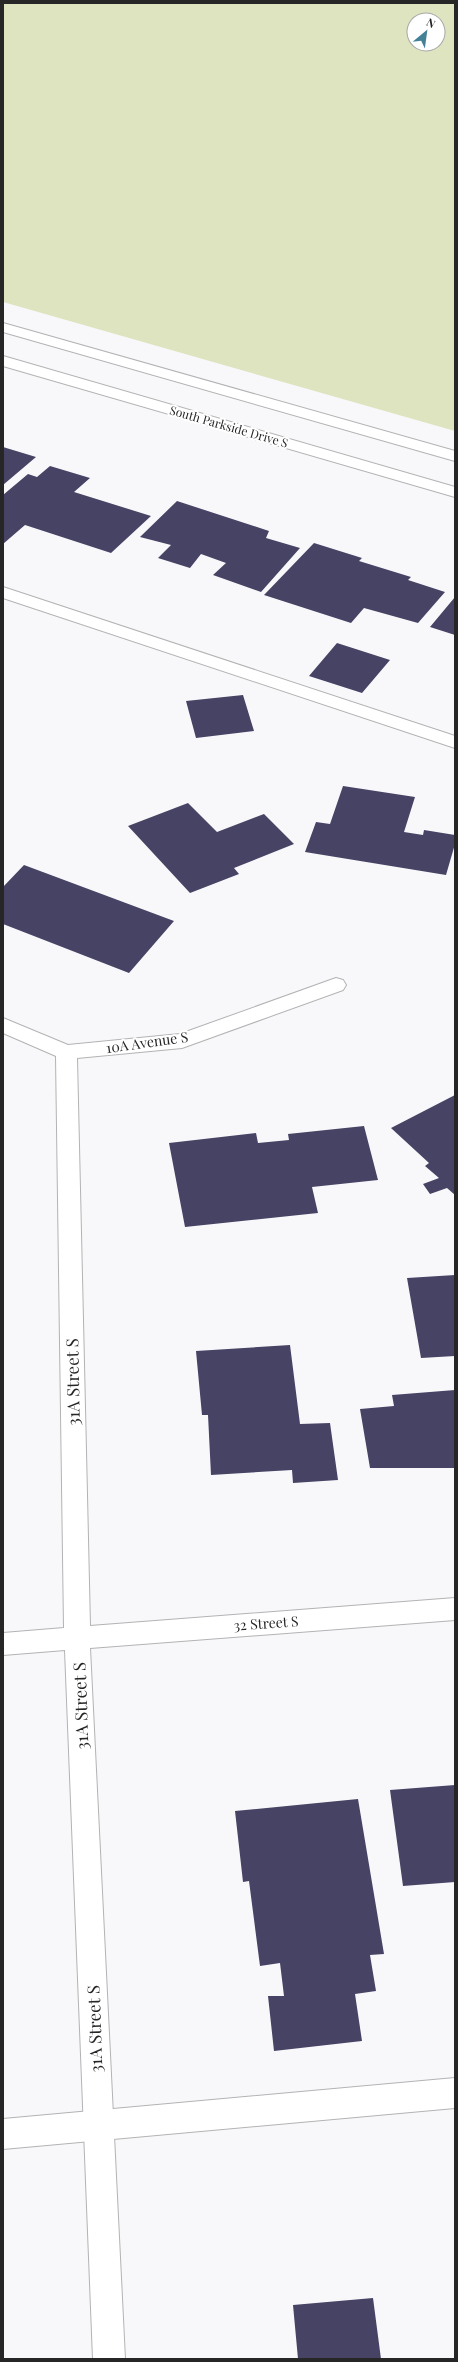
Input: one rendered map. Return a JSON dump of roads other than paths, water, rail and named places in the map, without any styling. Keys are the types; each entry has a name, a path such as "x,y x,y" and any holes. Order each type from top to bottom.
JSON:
{"street":[{"path":"3,327 455,456"},
{"name":"South Parkside Drive S","path":"3,361 455,492"},
{"path":"3,592 455,742"},
{"name":"10A Avenue S","path":"3,1025 66,1052 182,1041 336,985"},
{"name":"31A Street S","path":"66,1052 77,1637 109,2359"},
{"name":"32 Street S","path":"3,1644 77,1637 455,1610"},
{"path":"3,2134 455,2093"}]}
